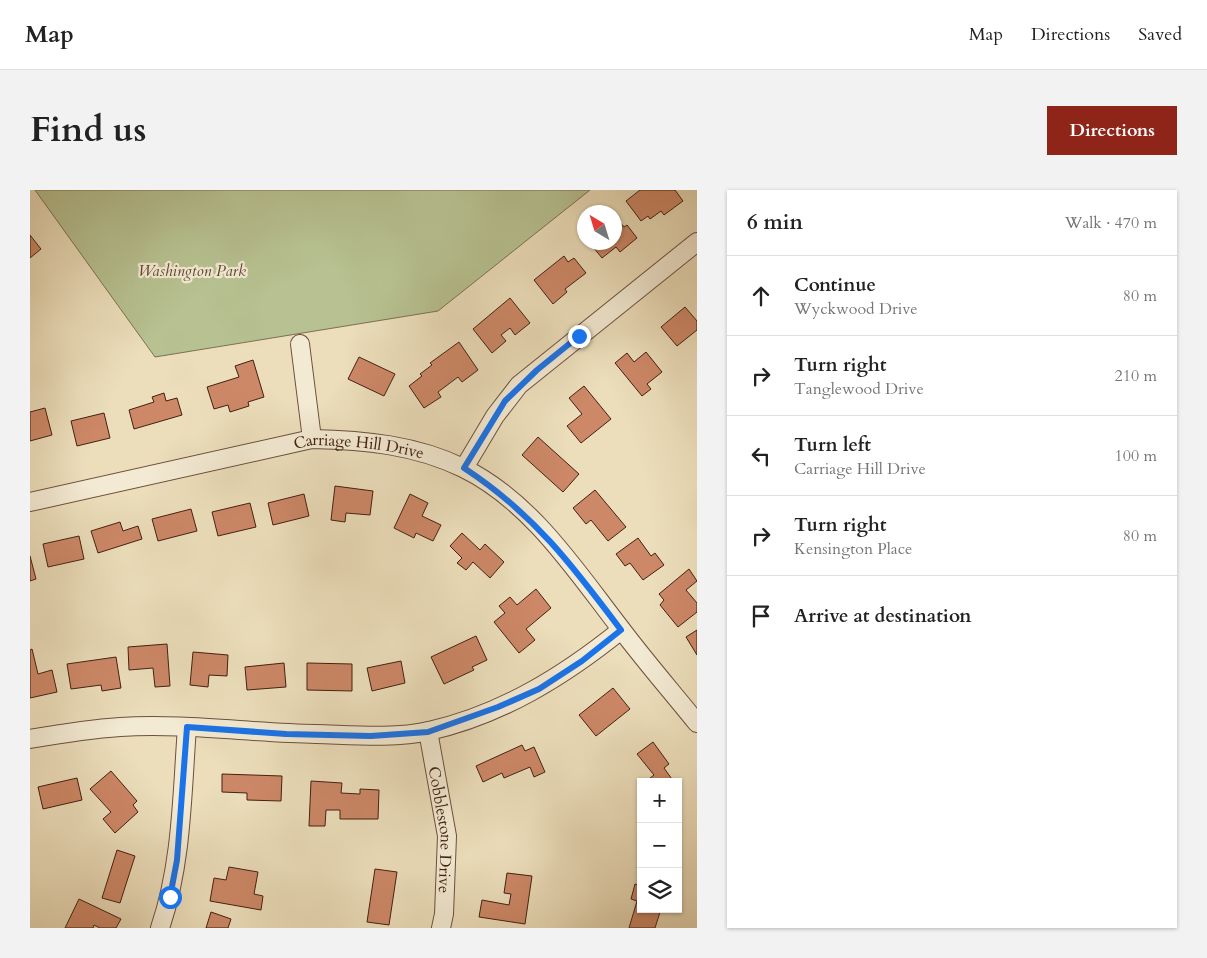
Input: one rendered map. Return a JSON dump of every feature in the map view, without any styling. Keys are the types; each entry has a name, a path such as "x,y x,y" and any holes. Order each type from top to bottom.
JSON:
{"street":[{"path":"464,468 495,416 519,385 697,242"},
{"path":"300,344 312,439"},
{"name":"Carriage Hill Drive","path":"30,502 312,439 359,440 399,446 434,456 464,468 512,502 547,535 697,723"},
{"path":"30,739 120,727 187,727 277,733 371,736 428,732 498,707 539,689 582,661 621,630"},
{"path":"160,928 170,897 177,860 187,727"},
{"name":"Cobblestone Drive","path":"428,732 447,836 444,914 441,928"}],"green space":[{"name":"Washington Park","path":"35,190 590,190 438,311 155,357"}],"building":[{"path":"640,190 675,190 683,201 664,215 661,211 650,219 648,216 641,221 626,201"},
{"path":"622,225 624,227 627,225 637,238 620,252 618,250 622,250"},
{"path":"30,235 41,249 30,258"},
{"path":"596,250 612,250 602,258"},
{"path":"564,256 568,262 574,258 586,273 565,289 567,292 553,304 534,280"},
{"path":"510,298 530,323 515,335 510,328 501,335 506,341 492,353 473,329"},
{"path":"685,307 697,321 697,330 677,346 661,327"},
{"path":"459,342 478,370 462,382 458,377 438,392 441,397 424,408 409,386 422,376 420,374 432,365 430,363"},
{"path":"646,352 662,372 647,384 651,389 642,396 615,363 627,353 634,362"},
{"path":"359,357 395,374 384,396 348,379"},
{"path":"253,360 264,397 248,402 249,406 230,412 228,405 214,409 207,387 239,377 235,366"},
{"path":"584,386 611,419 581,443 567,426 582,414 569,398"},
{"path":"164,393 166,401 177,398 182,415 134,429 129,410 154,402 152,397"},
{"path":"45,408 52,435 30,441 30,412"},
{"path":"104,413 110,438 77,446 71,421"},
{"path":"538,437 579,474 563,492 522,455"},
{"path":"335,486 373,491 370,515 346,513 345,522 331,520"},
{"path":"595,490 626,527 608,541 591,520 586,524 573,508"},
{"path":"304,494 309,516 273,525 268,503"},
{"path":"410,494 428,503 422,516 441,525 433,541 416,533 414,538 394,528"},
{"path":"250,503 256,527 218,536 212,512"},
{"path":"191,509 197,531 158,541 152,519"},
{"path":"120,522 123,531 138,526 142,539 98,553 91,531"},
{"path":"462,533 480,550 485,544 504,562 490,578 473,562 466,570 457,563 462,558 450,546"},
{"path":"79,536 84,559 48,567 43,544"},
{"path":"638,538 651,556 655,553 664,565 643,580 630,563 625,566 616,554"},
{"path":"30,556 36,579 30,581"},
{"path":"689,569 697,581 686,590 697,603 697,612 678,627 660,605 664,600 659,594"},
{"path":"536,589 551,608 526,629 535,640 519,653 494,622 505,613 499,606 510,597 517,605"},
{"path":"697,630 697,655 686,637"},
{"path":"476,636 487,660 472,667 474,670 444,684 431,657"},
{"path":"167,644 170,686 155,687 153,668 129,670 128,647"},
{"path":"32,649 38,674 52,670 57,692 30,698 30,650"},
{"path":"193,652 228,655 227,676 209,675 208,687 190,685"},
{"path":"116,657 121,688 102,691 101,685 71,689 67,664"},
{"path":"401,661 405,683 372,691 367,668"},
{"path":"284,663 286,687 247,690 245,667"},
{"path":"307,663 352,664 352,691 307,690"},
{"path":"613,688 630,709 596,736 579,715"},
{"path":"653,742 669,764 664,768 671,778 650,778 654,775 637,754"},
{"path":"522,745 525,751 534,747 545,772 534,777 530,767 504,778 502,773 483,782 476,766"},
{"path":"111,771 137,801 133,805 138,812 115,833 103,819 111,812 90,789"},
{"path":"222,774 282,776 281,801 247,800 247,793 222,792"},
{"path":"77,778 82,800 43,809 38,787"},
{"path":"311,781 342,783 341,793 360,794 360,789 379,790 378,819 340,819 340,810 326,810 325,826 309,826"},
{"path":"117,850 135,856 120,903 102,898"},
{"path":"229,867 258,872 254,894 263,896 261,910 210,901 214,878 226,880"},
{"path":"375,869 397,872 389,925 367,922"},
{"path":"507,873 532,876 525,924 479,917 482,900 509,905 511,894 504,893"},
{"path":"635,884 637,885 637,901 631,899"},
{"path":"79,899 121,919 116,928 100,928 94,925 93,928 65,928"},
{"path":"637,901 637,913 660,913 655,928 629,928"},
{"path":"211,912 231,919 228,928 206,928"}],"route":[{"path":"170,897 177,860 187,727 286,734 371,736 428,732 498,707 539,689 582,661 621,630 547,535 512,502 464,468 505,401 519,385 579,336"}]}
